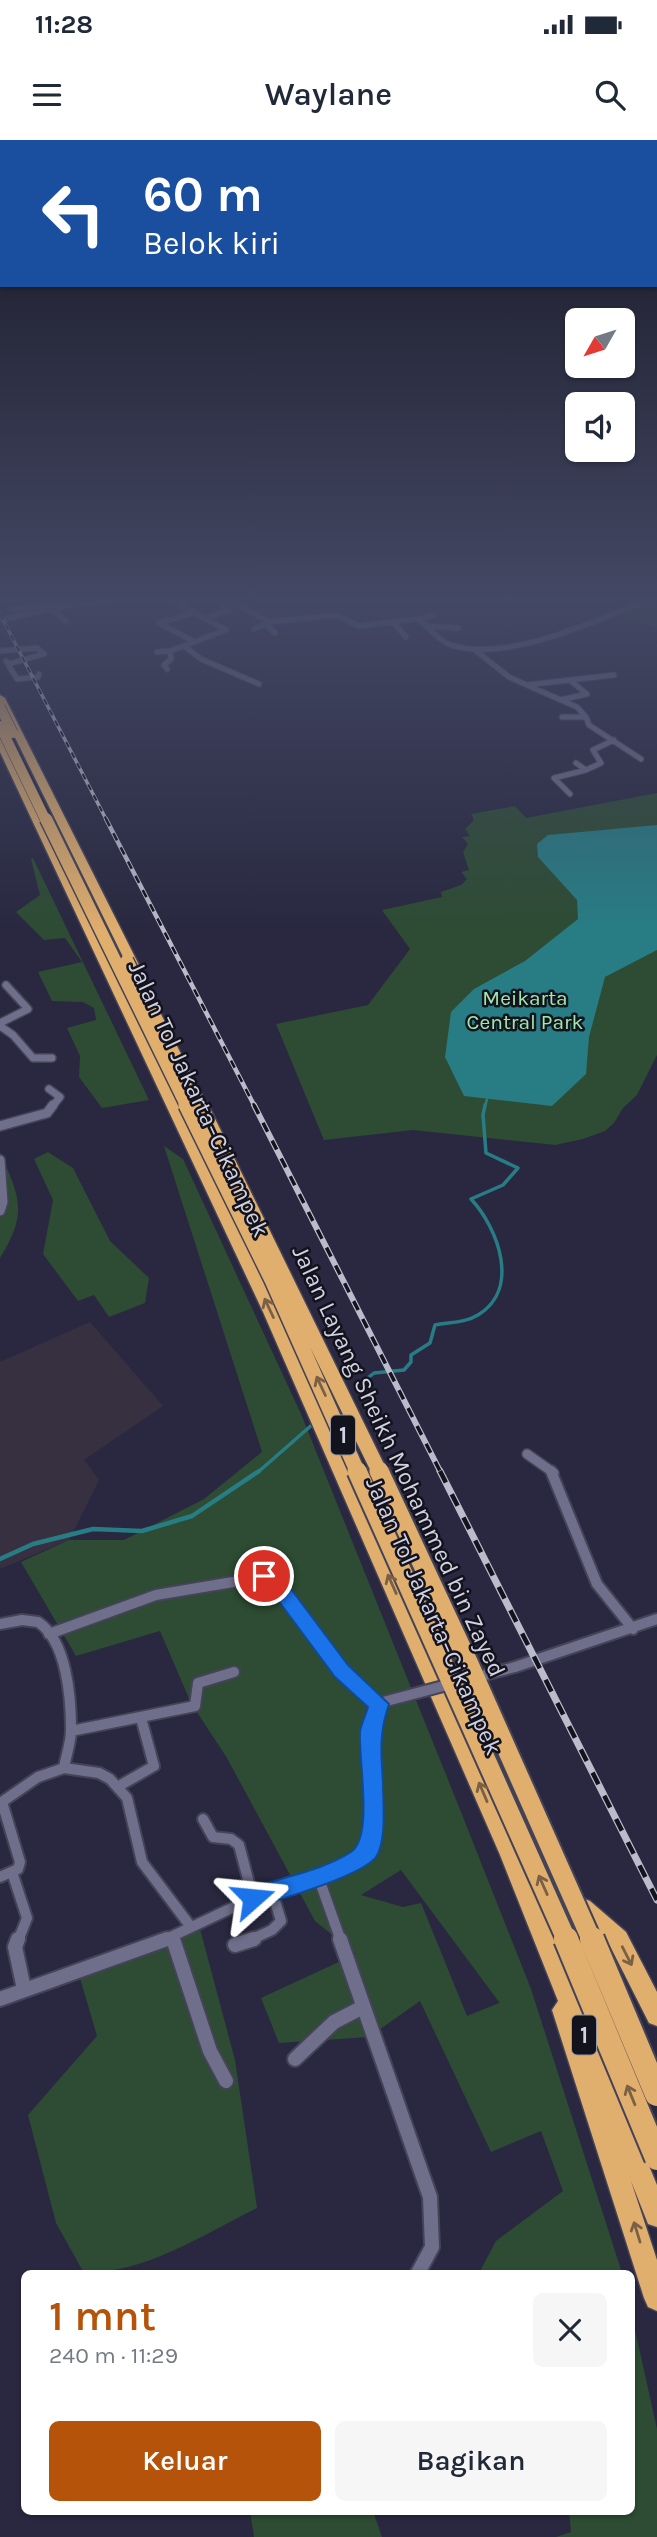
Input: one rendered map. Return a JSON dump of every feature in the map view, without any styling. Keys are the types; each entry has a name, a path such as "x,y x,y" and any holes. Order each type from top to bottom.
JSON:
{"highway":[{"name":"Jalan Tol Jakarta–Cikampek","path":"4,707 300,1293 582,1908 657,2084"},
{"name":"Jalan Layang Sheikh Mohammed bin Zayed","path":"0,708 279,1262 369,1447 606,1969 657,2094"},
{"name":"Jalan Layang Sheikh Mohammed bin Zayed","path":"0,726 272,1280 584,1979 657,2158"},
{"name":"Jalan Tol Jakarta–Cikampek","path":"0,742 318,1419 510,1855 657,2215"},
{"path":"510,1855 657,2298"},
{"path":"582,1908 618,1939 657,2015"}],"street":[{"path":"574,707 581,710 589,725 641,759"},
{"path":"562,718 586,717"},
{"path":"570,794 554,778 586,770 602,761 593,750 614,740"},
{"path":"576,763 586,770"},
{"path":"6,985 28,1009 0,1024 33,1058 52,1058"},
{"path":"0,1126 47,1113 60,1097 49,1089"},
{"path":"0,1160 3,1202 0,1211"},
{"path":"527,1454 555,1474 597,1584 633,1629"},
{"path":"49,1634 156,1595 269,1576 325,1652 381,1703"},
{"path":"381,1703 515,1667 657,1619"},
{"path":"0,1624 30,1620 43,1625 49,1634 66,1684 71,1731 64,1768"},
{"path":"71,1731 195,1706 198,1683 234,1672"},
{"path":"0,1999 172,1937 253,1898 358,1859 368,1850 374,1818 370,1730 381,1703"},
{"path":"119,1786 153,1766 141,1718"},
{"path":"24,1989 15,1947 27,1918 6,1875 18,1868 20,1862 2,1802 38,1777 64,1768 99,1773 119,1786 127,1798 142,1862 191,1927"},
{"path":"203,1819 213,1837 231,1839 239,1845 253,1898"},
{"path":"318,1876 430,2197 434,2235 432,2251 427,2264 421,2270"},
{"path":"235,1945 273,1931 278,1926 281,1921 272,1891"},
{"path":"172,1937 210,2051 226,2081"},
{"path":"295,2059 334,2022 363,2007"}],"shaded area":[{"path":"657,825 657,950 605,977 589,1037 586,1074 552,1106 464,1096 445,1057 451,1012 474,989 525,961 578,919 577,900 538,857 537,844 548,835"},
{"path":"90,1322 163,1406 84,1460 99,1480 69,1540 0,1569 0,1362"}],"green space":[{"name":"Meikarta Central Park","path":"657,793 657,1055 637,1095 623,1108 614,1123 605,1131 555,1145 413,1130 324,1140 276,1024 368,1005 410,949 382,910 442,897 441,892 461,885 467,879 461,872 469,870 463,852 468,844 462,837 470,836 465,829 474,820 471,814 515,806 526,818"},
{"path":"33,858 149,1100 102,1108 79,1077 80,1056 67,1028 96,1020 94,1008 83,1002 52,1001 38,972 82,962 65,938 44,940 16,912 40,895 31,859"},
{"path":"164,1146 183,1159 301,1414 531,1989 621,2270 481,2270 496,2241 563,2191 541,2131 491,2152 420,2001 369,2037 279,2043 261,1998 356,1954 315,1921 227,1758 191,1703 160,1631 76,1656 21,1562 69,1540 124,1540 204,1499 262,1452","holes":["401,1870 499,2003 467,2016 421,1903 403,1907 361,1895"]},
{"path":"0,1152 16,1194 18,1217 0,1258"},
{"path":"48,1152 73,1168 110,1241 149,1278 145,1303 109,1317 94,1295 78,1301 43,1254 53,1200 34,1159"},
{"path":"200,1929 235,2060 257,2208 173,2251 112,2270 82,2270 56,2223 28,2115 97,2036 78,1971"},
{"path":"635,2330 657,2429 657,2537 556,2537 571,2532 569,2515 635,2515"},
{"path":"251,2515 374,2515 382,2537 254,2537"}],"waterway":[{"path":"485,1107 487,1099"},
{"path":"359,1385 374,1373 404,1370 411,1362 411,1355 430,1343 435,1325 473,1318 491,1304 499,1290 501,1258 490,1226 471,1199 503,1185 518,1168 486,1153 483,1115 485,1105"},
{"path":"257,1473 313,1424"},
{"path":"0,1559 33,1544 93,1529 142,1531 192,1516 259,1471"}],"railway":[{"path":"48,707 107,821"},
{"path":"106,819 255,1107"},
{"path":"254,1105 441,1473"},
{"path":"440,1471 657,1900"}],"route":[{"path":"253,1898 318,1876 358,1859 368,1850 373,1835 374,1818 370,1730 379,1704 341,1671 272,1578 264,1576"}]}
